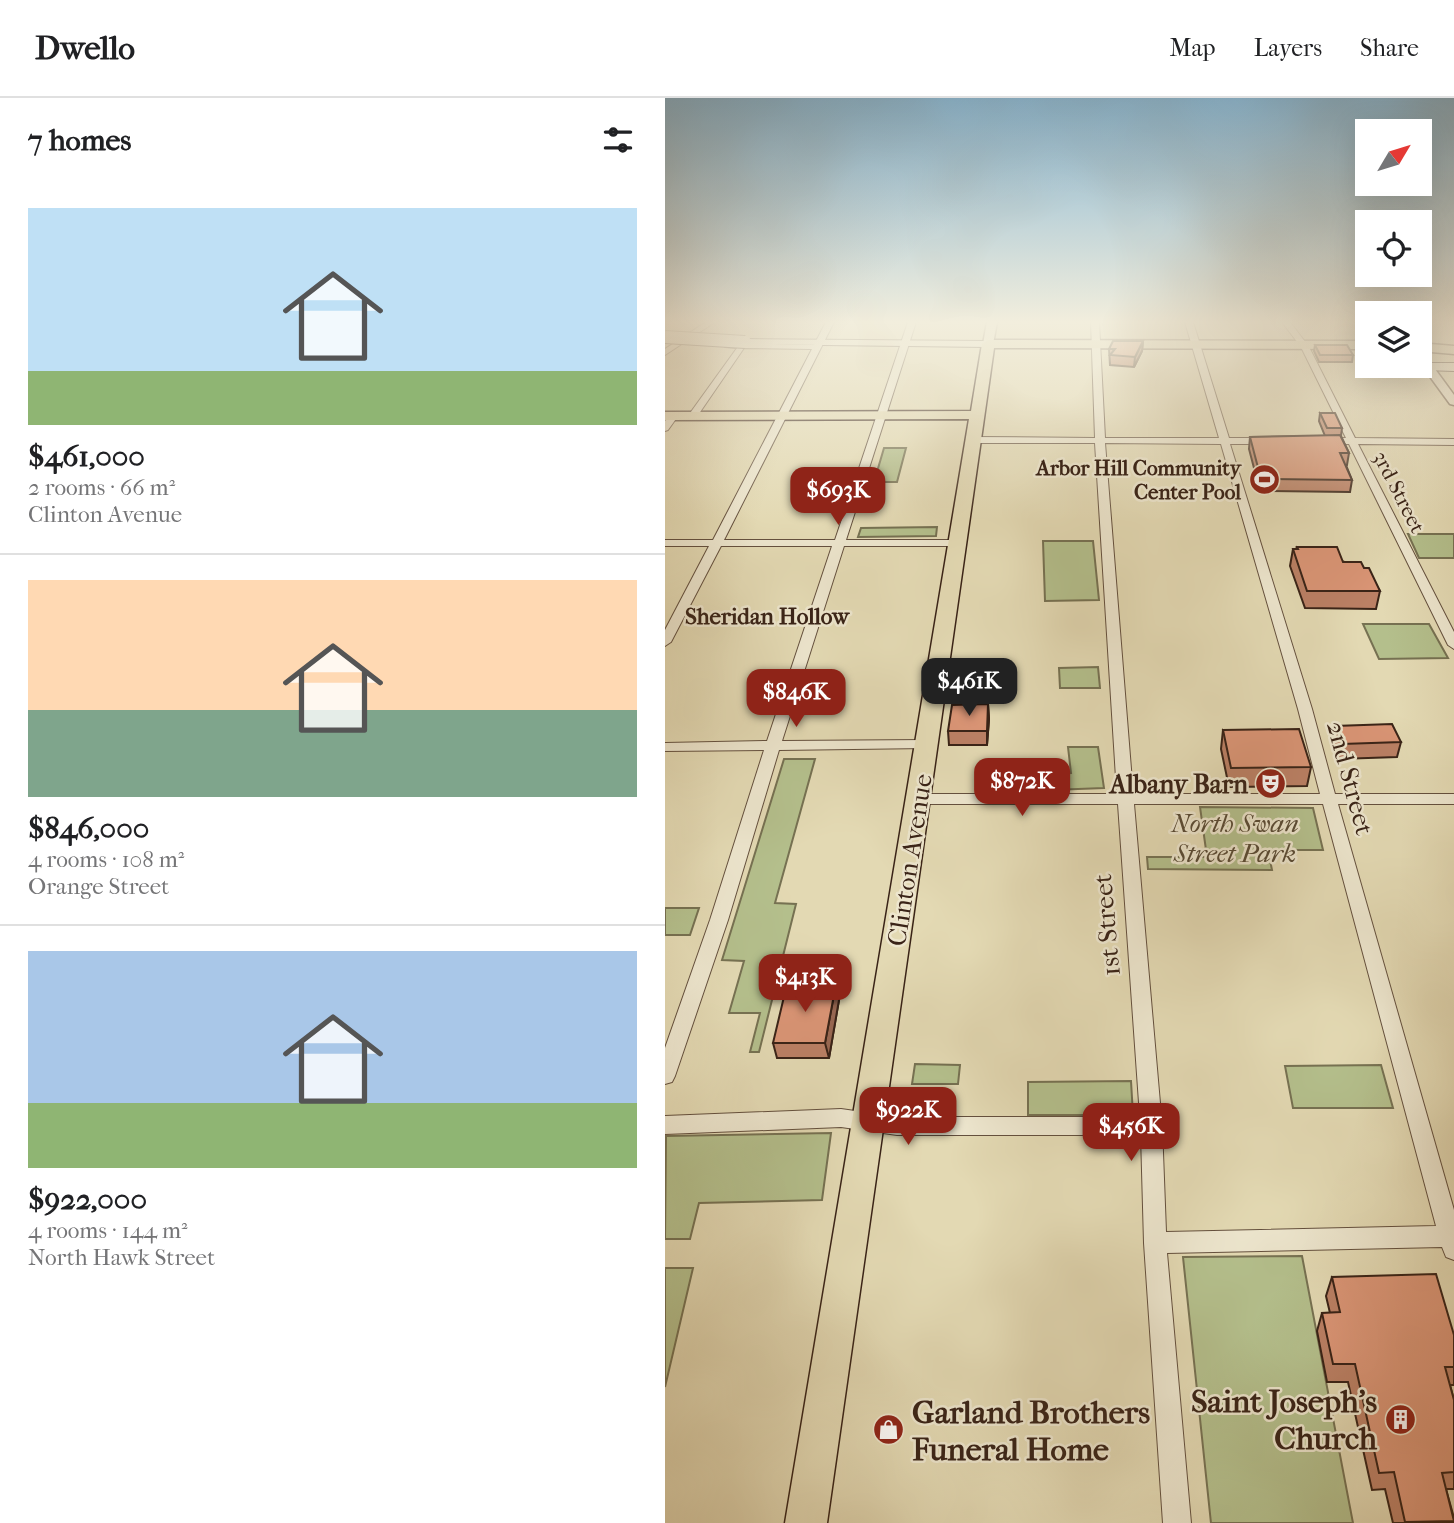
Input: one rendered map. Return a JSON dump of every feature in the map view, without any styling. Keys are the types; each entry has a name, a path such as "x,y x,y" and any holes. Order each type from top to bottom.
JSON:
{"main road":[{"name":"Clinton Avenue","path":"806,1523 866,1122 920,799 981,388"},
{"path":"668,420 693,416 881,415 974,428"}],"street":[{"path":"693,416 712,388"},
{"path":"665,642 795,388"},
{"path":"665,1076 719,920 774,747 783,710 890,388"},
{"name":"1st Street","path":"1097,388 1125,801 1151,1126 1155,1243 1177,1523"},
{"name":"2nd Street","path":"1209,388 1305,709 1328,800 1453,1240"},
{"name":"3rd Street","path":"1325,388 1454,645"},
{"path":"974,428 1099,441 1288,441"},
{"path":"1316,441 1454,442"},
{"path":"665,543 958,543"},
{"path":"665,747 927,744"},
{"path":"920,799 1454,799"},
{"path":"665,1125 841,1118 897,1126 1151,1126"},
{"path":"1155,1243 1453,1240"}],"green space":[{"path":"884,448 906,448 897,482 874,482"},
{"path":"847,486 841,504 796,504 802,487"},
{"path":"937,527 936,536 858,537 861,528"},
{"path":"1408,534 1454,534 1454,558 1419,558"},
{"path":"1043,541 1093,541 1099,600 1045,601"},
{"path":"1363,624 1429,624 1448,658 1379,659"},
{"path":"1098,667 1100,688 1060,688 1059,668"},
{"path":"1068,747 1098,747 1104,788 1052,790 1051,774 1071,773"},
{"path":"784,759 815,759 775,903 796,904 759,1052 750,1052 760,1013 729,1013 744,961 722,960"},
{"name":"North Swan Street Park","path":"1200,807 1313,808 1323,850 1268,850 1272,870 1148,869 1147,857 1207,857"},
{"path":"665,908 699,908 690,935 665,935"},
{"path":"915,1064 960,1065 958,1084 912,1084"},
{"path":"1381,1065 1393,1108 1293,1108 1285,1066"},
{"path":"1131,1081 1133,1115 1028,1115 1028,1082"},
{"path":"831,1133 822,1200 699,1203 690,1239 665,1239 666,1136"},
{"path":"1302,1256 1353,1523 1211,1523 1183,1257"},
{"path":"665,1268 693,1268 665,1387"}],"building":[{"path":"1320,413 1335,413 1342,428 1327,428"},
{"path":"1340,435 1349,453 1340,453 1352,480 1261,479 1250,437"},
{"path":"1297,547 1337,547 1343,562 1361,562 1364,568 1369,568 1380,591 1307,591 1293,549 1298,549"},
{"path":"988,704 987,731 948,731 952,705"},
{"path":"1392,724 1401,742 1342,744 1335,726"},
{"path":"1299,729 1311,767 1231,768 1223,730"},
{"path":"787,984 836,984 825,1043 773,1043"},
{"name":"Saint Joseph's Church","path":"1436,1274 1454,1335 1454,1367 1445,1367 1454,1400 1454,1472 1442,1473 1454,1521 1405,1522 1394,1472 1379,1473 1355,1364 1333,1364 1322,1313 1340,1312 1332,1277"}],"place":[{"name":"Arbor Hill Community Center Pool","path":"1264,480"},
{"name":"Albany Barn","path":"1271,784"},
{"name":"Saint Joseph's Church","path":"1400,1419"},
{"name":"Garland Brothers Funeral Home","path":"889,1430"}],"district":[{"name":"Sheridan Hollow","path":"767,616"}]}
